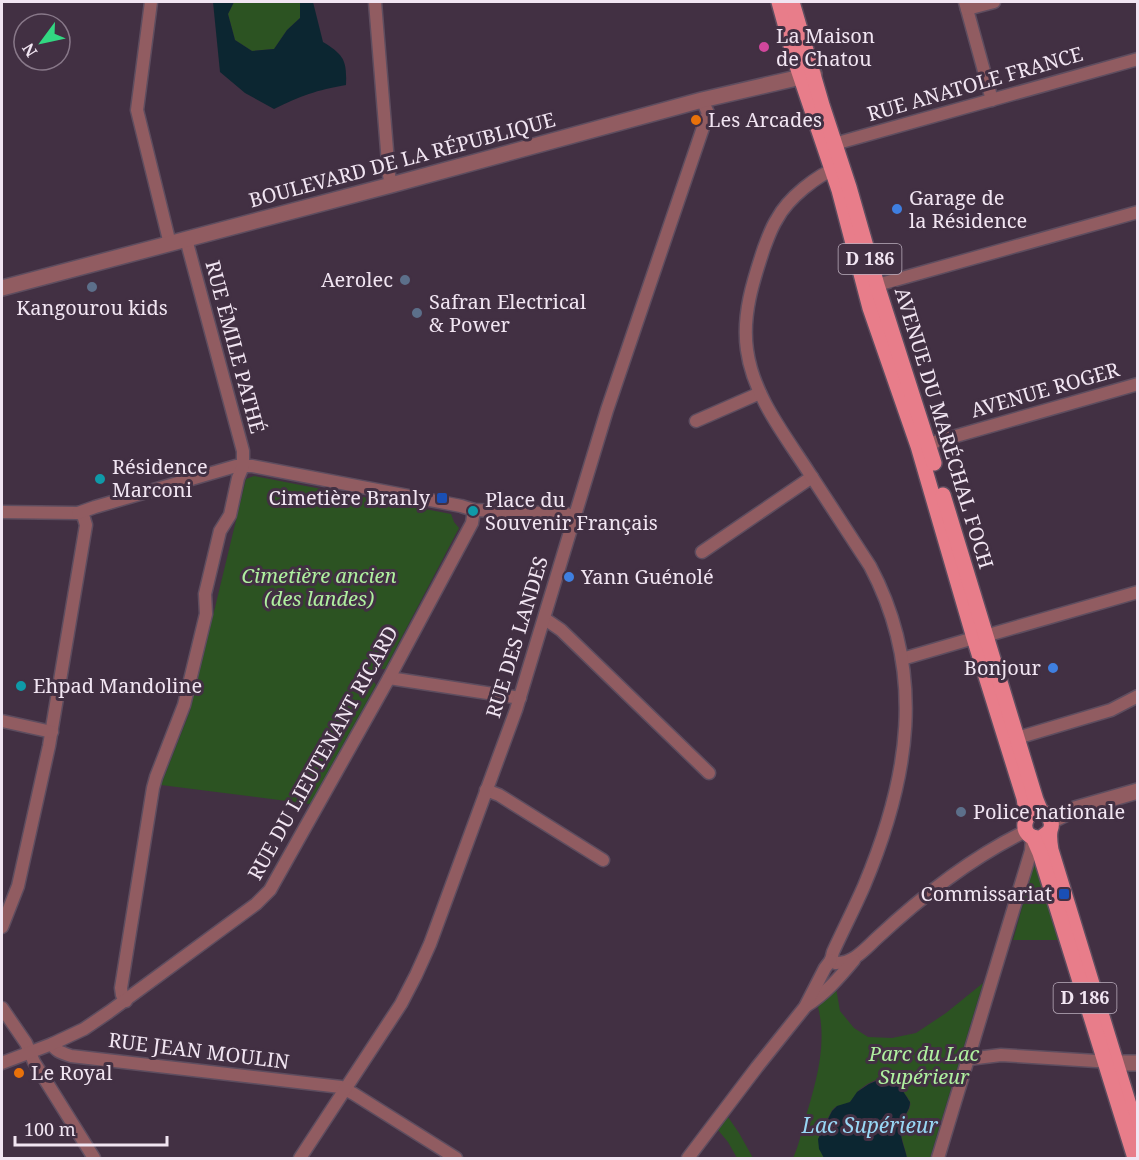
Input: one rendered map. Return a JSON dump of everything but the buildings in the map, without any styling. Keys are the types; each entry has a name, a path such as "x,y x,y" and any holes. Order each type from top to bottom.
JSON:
{"main road":[{"name":"D 186","path":"780,2 794,56 807,76 830,145 837,168 839,190 923,445 980,637 1025,802 1037,827"},
{"name":"D 186","path":"792,2 808,84 822,105 830,145"},
{"name":"D 186","path":"980,637 1017,738 1036,800 1040,854 1137,1134"},
{"name":"D 186","path":"1111,1062 1135,1158"}],"street":[{"path":"151,2 137,110 170,244"},
{"path":"375,2 388,175 392,185"},
{"path":"992,100 966,5 993,2"},
{"name":"RUE ANATOLE FRANCE","path":"830,145 1137,59"},
{"name":"BOULEVARD DE LA RÉPUBLIQUE","path":"2,288 702,100 807,76"},
{"name":"RUE DES LANDES","path":"300,1158 401,1004 430,944 520,698 607,410 708,113 702,100"},
{"path":"837,168 813,181 788,203 778,217 764,249 751,292 746,321 750,365 760,393 775,421 870,566 881,587 895,626 902,659 906,702 905,739 895,797 865,884 833,952 833,962 841,974 838,980"},
{"path":"871,287 1137,212"},
{"name":"RUE ÉMILE PATHÉ","path":"186,239 243,451 243,466"},
{"name":"AVENUE ROGER","path":"923,445 1137,384"},
{"path":"696,421 760,393"},
{"path":"2,512 78,513 236,466 252,466 474,510 567,514 574,517"},
{"path":"126,1000 121,988 153,788 184,705 206,614 205,594 220,531 230,515 243,466"},
{"path":"702,552 812,477"},
{"name":"RUE DU LIEUTENANT RICARD","path":"2,1063 84,1029 256,904 270,890 389,678 472,523 474,510"},
{"path":"2,927 18,886 52,732 86,525 83,515 78,513"},
{"path":"902,659 1137,592"},
{"path":"545,619 561,630 709,773"},
{"path":"389,678 520,698"},
{"path":"1017,738 1111,710 1137,696"},
{"path":"2,721 52,732"},
{"path":"486,790 499,795 603,860"},
{"path":"688,1158 805,1007 825,968 833,962 842,964 848,962 858,955 898,919 963,867 993,848 1075,809 1137,791"},
{"path":"938,1158 1037,827"},
{"path":"805,1007 819,998 838,980 858,955"},
{"path":"2,1008 26,1043 39,1070 94,1158"},
{"name":"RUE JEAN MOULIN","path":"52,1044 59,1052 71,1056 345,1089"},
{"path":"968,1059 1001,1055 1137,1063"},
{"path":"345,1089 456,1158"}],"green space":[{"path":"234,2 300,2 300,18 287,30 274,49 252,51 235,40 228,14"},
{"name":"Cimetière ancien (des landes)","path":"254,476 451,514 459,528 385,669 376,670 374,682 376,685 310,804 161,785 190,711 246,479"},
{"path":"1036,858 1062,940 1013,940"},
{"name":"Parc du Lac Supérieur","path":"983,983 930,1158 907,1158 901,1128 910,1102 897,1084 881,1079 865,1086 849,1103 836,1107 832,1111 819,1139 824,1158 793,1158 819,1065 822,1036 818,1007 836,988 840,1011 854,1028 868,1037 892,1038 916,1033 946,1013"},
{"path":"728,1117 753,1158 737,1158 718,1130"}],"water":[{"path":"213,2 234,2 228,14 235,40 252,51 274,49 287,30 300,18 300,2 313,2 323,42 340,55 345,64 346,85 309,94 274,109 245,93 220,72"},
{"name":"Lac Supérieur","path":"883,1078 896,1083 910,1102 901,1129 901,1138 907,1158 824,1158 819,1149 818,1139 832,1111 837,1106 850,1102 857,1092 869,1084"}],"place":[{"name":"La Maison de Chatou","path":"764,47"},
{"name":"Les Arcades","path":"696,120"},
{"name":"Garage de la Résidence","path":"897,209"},
{"name":"Aerolec","path":"405,280"},
{"name":"Kangourou kids","path":"92,287"},
{"name":"Safran Electrical & Power","path":"417,313"},
{"name":"Résidence Marconi","path":"100,479"},
{"name":"Cimetière Branly","path":"442,498"},
{"name":"Place du Souvenir Français","path":"473,511"},
{"name":"Yann Guénolé","path":"569,577"},
{"name":"Bonjour","path":"1053,668"},
{"name":"Ehpad Mandoline","path":"21,686"},
{"name":"Police nationale","path":"961,812"},
{"name":"Commissariat","path":"1064,894"},
{"name":"Le Royal","path":"19,1073"}]}
